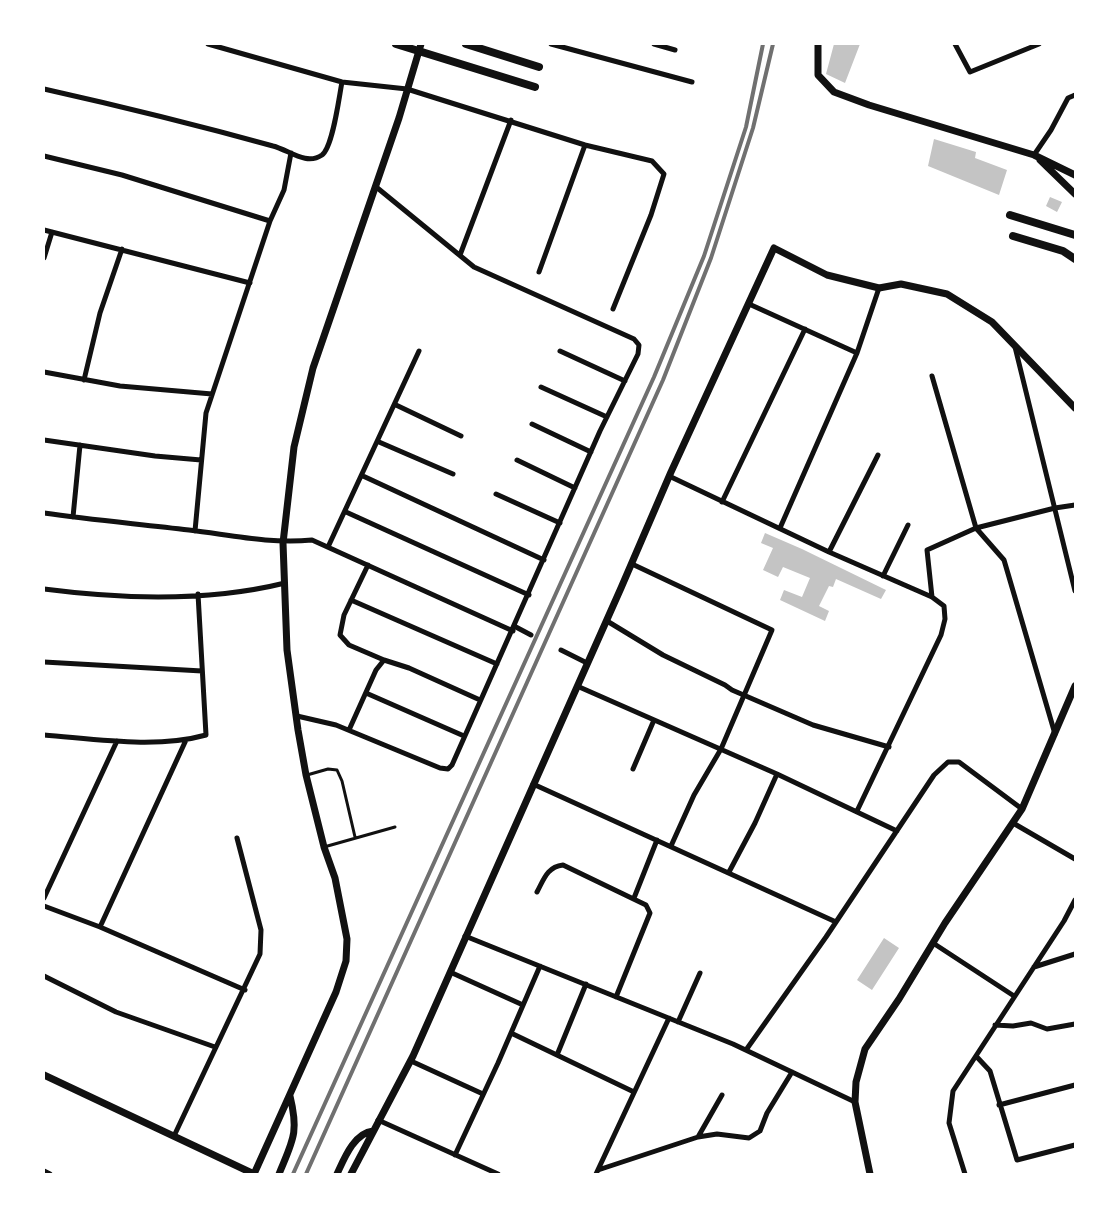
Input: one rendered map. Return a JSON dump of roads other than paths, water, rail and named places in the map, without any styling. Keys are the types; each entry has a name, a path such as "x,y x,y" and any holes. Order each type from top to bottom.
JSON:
{"main road":[{"path":"396,44 420,47 535,87"},
{"path":"466,44 539,67"},
{"path":"1010,215 1075,235"},
{"path":"1013,236 1062,251 1075,260"}],"street":[{"path":"208,44 342,82 407,90 510,120 585,145 652,161 664,174 651,215 613,309"},
{"path":"551,44 692,82"},
{"path":"654,44 675,50"},
{"path":"818,44 818,74 834,92 869,105 1034,154 1075,175"},
{"path":"955,44 970,72 1039,44"},
{"path":"44,1074 254,1174 336,992 346,961 347,939 335,878 324,847 306,775 287,650 282,543 294,447 313,368 420,47"},
{"path":"44,89 213,130 280,148 306,159 315,158 324,153 330,142 342,82"},
{"path":"1034,154 1051,130 1068,98 1075,94"},
{"path":"460,255 510,120"},
{"path":"539,272 585,145"},
{"path":"195,530 206,412 270,220 284,190 291,153"},
{"path":"1034,154 1075,194"},
{"path":"44,156 122,175 270,220"},
{"path":"297,716 336,725 440,768 448,769 498,664 607,417 638,354 639,345 634,339 474,267 375,186"},
{"path":"44,230 250,283"},
{"path":"44,258 52,232"},
{"path":"351,1174 411,1061 465,936 607,621 669,476 774,248 828,275 878,288 901,284 947,294 992,322 1075,408"},
{"path":"84,380 100,313 122,249"},
{"path":"780,528 857,353 878,288"},
{"path":"749,304 857,353"},
{"path":"722,502 805,329"},
{"path":"1014,344 1075,592"},
{"path":"328,547 396,406 420,351"},
{"path":"560,352 625,381"},
{"path":"44,372 120,386 212,394"},
{"path":"932,376 976,528 1004,560 1055,734"},
{"path":"541,387 607,417"},
{"path":"396,406 461,436"},
{"path":"532,424 591,452"},
{"path":"44,440 155,456 201,460"},
{"path":"379,442 453,474"},
{"path":"72,517 80,445"},
{"path":"828,552 878,455"},
{"path":"517,460 575,488"},
{"path":"363,476 544,560"},
{"path":"669,476 828,552 932,597 944,606 946,619 941,634 857,811"},
{"path":"496,494 560,523"},
{"path":"932,597 926,550 976,528 1055,508 1075,505"},
{"path":"346,512 529,595"},
{"path":"44,513 195,530 282,543 312,540 531,635"},
{"path":"883,576 908,525"},
{"path":"632,564 772,630 721,749 694,795 671,846"},
{"path":"368,565 344,615 340,635 349,645 409,668 480,700"},
{"path":"44,589 91,595 159,597 258,590 284,584"},
{"path":"44,735 117,741 186,740 206,734 198,594"},
{"path":"351,600 498,664"},
{"path":"607,621 663,655 732,690 813,725 889,747"},
{"path":"561,650 587,663"},
{"path":"349,730 376,670 384,660"},
{"path":"44,662 202,671"},
{"path":"577,686 777,774 897,831"},
{"path":"870,1174 855,1102 856,1082 865,1049 1022,809 1075,686"},
{"path":"366,693 464,736"},
{"path":"633,769 654,720"},
{"path":"100,927 186,740"},
{"path":"44,898 117,741"},
{"path":"746,1050 836,922 934,775 948,762 959,762 1022,809"},
{"path":"729,872 755,824 777,774"},
{"path":"533,784 836,922"},
{"path":"1013,823 1075,858"},
{"path":"174,1136 215,1047 245,990 260,954 261,930 237,838"},
{"path":"634,898 656,840"},
{"path":"537,892 546,874 554,866 563,865 646,904 650,913 616,997"},
{"path":"965,1174 949,1123 953,1091 1064,921 1075,900"},
{"path":"44,906 100,927 245,990"},
{"path":"465,936 746,1050 855,1102"},
{"path":"933,943 1014,996"},
{"path":"1034,967 1075,954"},
{"path":"454,1155 540,966"},
{"path":"450,972 523,1005"},
{"path":"678,1022 700,973"},
{"path":"44,976 116,1012 215,1047"},
{"path":"557,1055 586,984"},
{"path":"597,1172 669,1018"},
{"path":"995,1026 1014,1026 1031,1023 1047,1029 1075,1024"},
{"path":"511,1033 634,1092"},
{"path":"976,1056 990,1071 1017,1160 1075,1145"},
{"path":"411,1061 483,1094"},
{"path":"597,1172 698,1137 716,1134 749,1138 760,1131 766,1113 792,1072"},
{"path":"999,1105 1075,1085"},
{"path":"698,1137 722,1094"},
{"path":"279,1174 292,1143 296,1125 290,1096"},
{"path":"378,1120 498,1174"},
{"path":"337,1174 354,1143 366,1132 373,1131"},
{"path":"44,1171 50,1174"}],"lane":[{"path":"306,775 328,769 337,770 342,781 355,836"},
{"path":"324,847 355,836 396,826"}],"railway":[{"path":"293,1174 654,377 704,256 746,127 763,44"},
{"path":"306,1174 663,380 711,258 753,128 773,44"}]}
